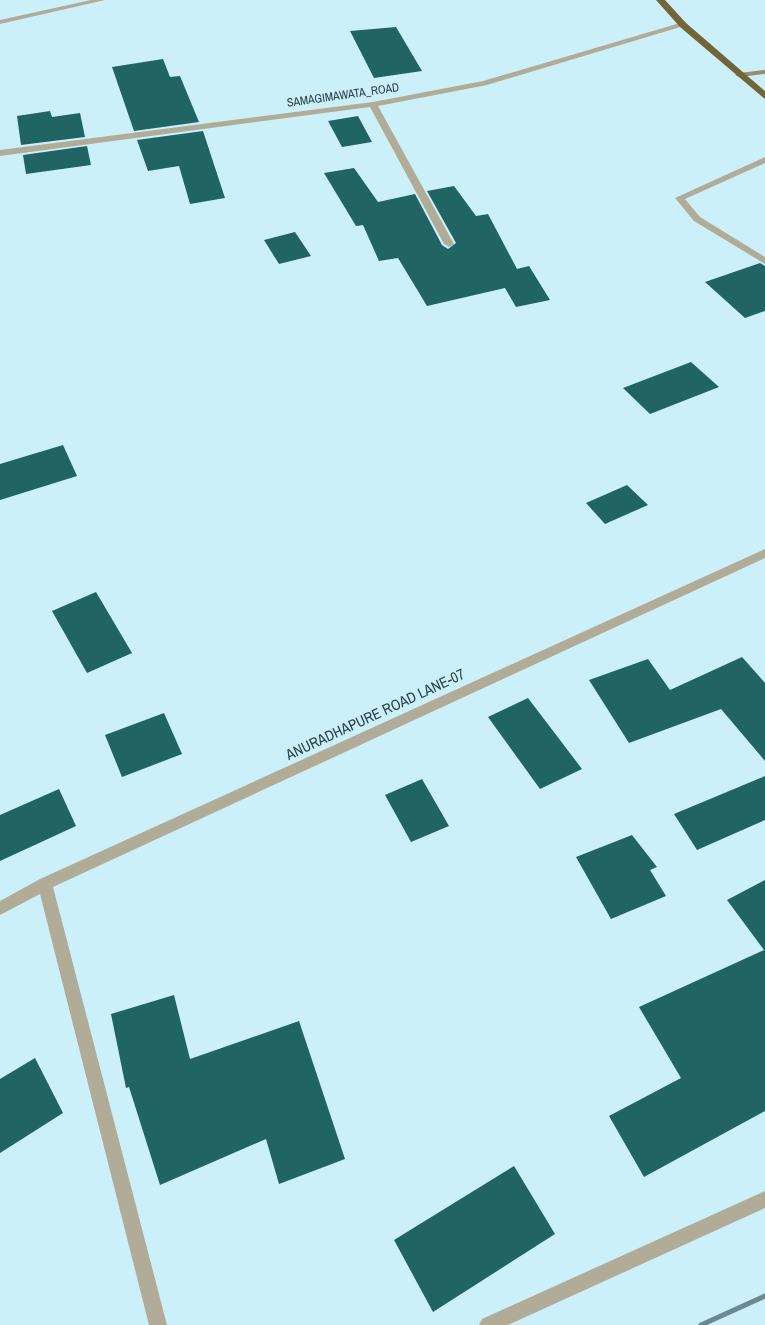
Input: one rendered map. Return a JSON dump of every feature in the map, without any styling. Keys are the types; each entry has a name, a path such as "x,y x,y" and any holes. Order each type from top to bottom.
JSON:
{"highway":[{"path":"660,0 683,25 765,96"}],"street":[{"path":"0,22 101,0"},
{"name":"SAMAGIMAWATA_ROAD","path":"0,153 373,104 484,83 683,25"},
{"path":"739,75 765,72"},
{"path":"373,104 450,244"},
{"path":"765,160 679,198 697,219 765,261"},
{"name":"ANURADHAPURE ROAD LANE-07","path":"0,908 45,884 765,553"},
{"path":"45,884 158,1325"},
{"path":"488,1325 765,1199"}],"building":[{"path":"396,27 422,71 374,78 350,31"},
{"path":"163,59 170,77 180,76 199,122 134,131 112,67"},
{"path":"50,111 52,117 80,113 85,137 21,145 17,116"},
{"path":"358,116 372,142 342,147 328,121"},
{"path":"203,131 225,198 190,204 179,166 148,171 137,140"},
{"path":"87,146 91,165 26,174 23,155"},
{"path":"354,168 378,202 415,194 442,245 448,249 456,243 427,191 454,186 476,216 488,214 517,269 529,266 550,300 516,307 505,288 427,306 398,258 379,261 363,225 356,226 324,173"},
{"path":"295,232 311,256 279,264 264,240"},
{"path":"760,263 765,266 765,311 745,318 705,282"},
{"path":"691,362 719,387 650,414 623,388"},
{"path":"63,445 77,476 0,500 0,464"},
{"path":"627,485 648,505 605,524 586,503"},
{"path":"96,592 132,653 87,673 52,611"},
{"path":"742,657 765,683 765,761 721,709 629,743 589,680 648,659 670,690"},
{"path":"528,698 582,769 540,789 488,717"},
{"path":"164,713 182,754 122,777 105,735"},
{"path":"765,776 765,820 697,850 674,814"},
{"path":"422,779 449,826 411,842 385,795"},
{"path":"59,789 76,826 0,861 0,815"},
{"path":"632,835 657,867 650,870 666,896 611,919 576,857"},
{"path":"765,880 765,1111 644,1177 609,1116 681,1078 639,1007 764,950 727,900"},
{"path":"174,995 190,1059 299,1021 345,1159 279,1184 266,1139 160,1185 129,1087 126,1088 111,1014"},
{"path":"35,1058 63,1113 0,1153 0,1079"},
{"path":"514,1166 555,1234 433,1312 394,1240"}],"railway":[{"path":"701,1325 765,1296"}]}
